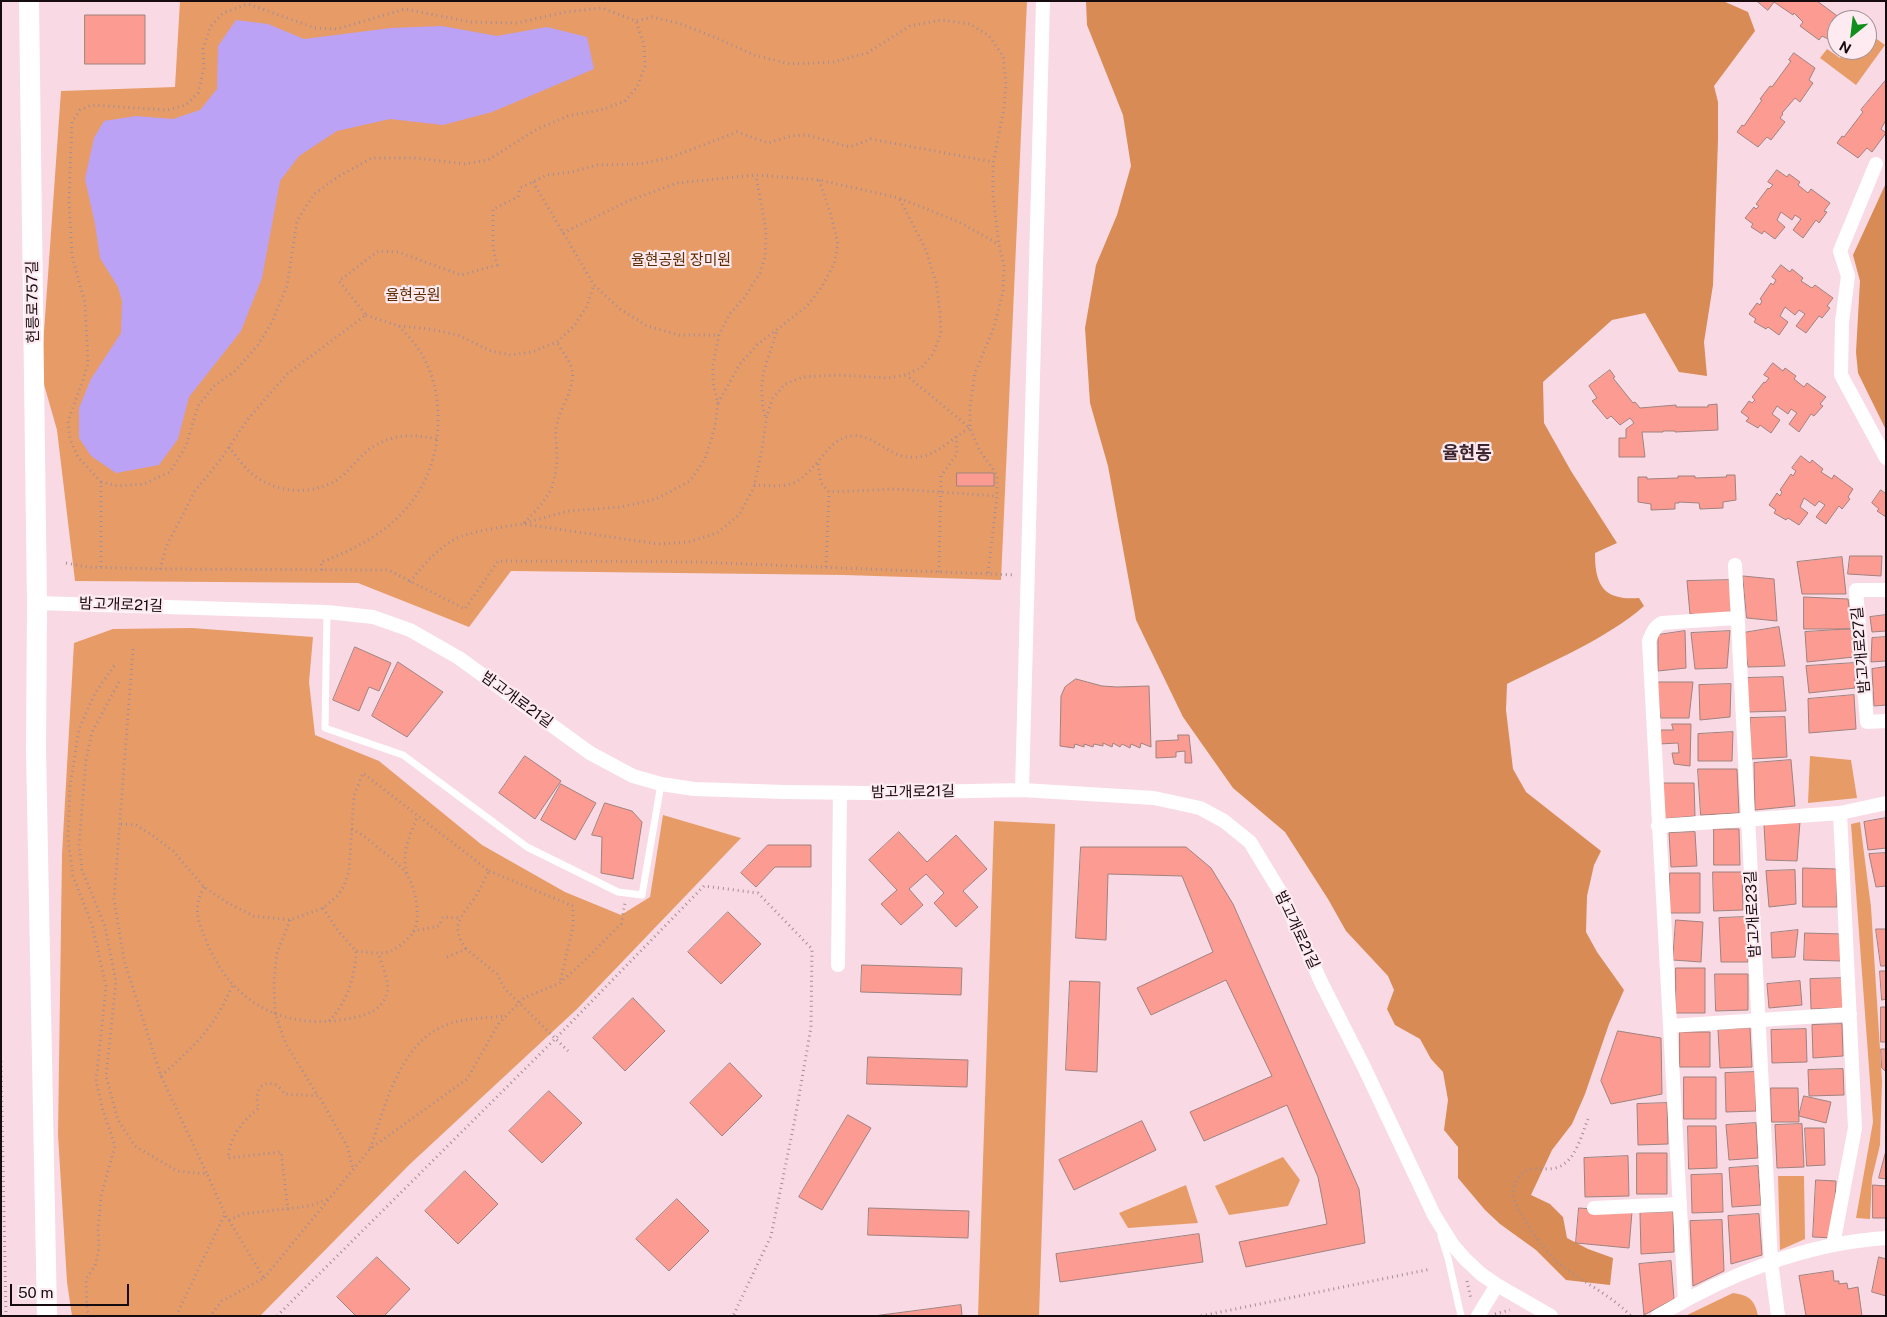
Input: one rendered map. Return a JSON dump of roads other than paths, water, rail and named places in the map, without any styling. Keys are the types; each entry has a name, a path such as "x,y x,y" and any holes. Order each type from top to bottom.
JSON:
{"main road":[{"name":"헌릉로757길","path":"30,1 37,602 36,750 47,1316"}],"street":[{"path":"1022,790 1043,1"},
{"path":"1876,164 1840,251 1848,276 1842,322 1841,374 1886,458"},
{"name":"밤고개로23길","path":"1735,566 1736,618 1771,1262 1778,1316"},
{"name":"밤고개로27길","path":"1886,590 1856,590 1867,722 1886,721"},
{"name":"밤고개로21길","path":"37,602 326,612 374,618 410,630 459,658 590,753 633,776 661,784 694,789 840,792 1022,790 1154,798 1200,808 1224,821 1250,842 1284,898 1321,982 1364,1067 1434,1215 1464,1259 1497,1285 1551,1316"},
{"path":"1685,1300 1649,641 1658,625 1662,623 1736,618"},
{"path":"838,965 840,792"},
{"path":"1658,826 1748,818 1840,813 1886,803"},
{"path":"1833,1245 1855,1128 1840,813"},
{"path":"1670,1026 1850,1014"},
{"path":"1594,1208 1680,1204"},
{"path":"1658,1316 1717,1283 1771,1262 1833,1245 1886,1238"},
{"path":"1478,1316 1497,1285"}],"lane":[{"path":"326,612 325,728 403,755 527,847 618,892 642,894 661,784"},
{"path":"1434,1215 1448,1258 1461,1316"}],"district":[{"name":"율현동","path":"1467,453"}],"park label":[{"name":"율현공원 장미원","path":"681,260"},
{"name":"율현공원","path":"413,295"}]}
